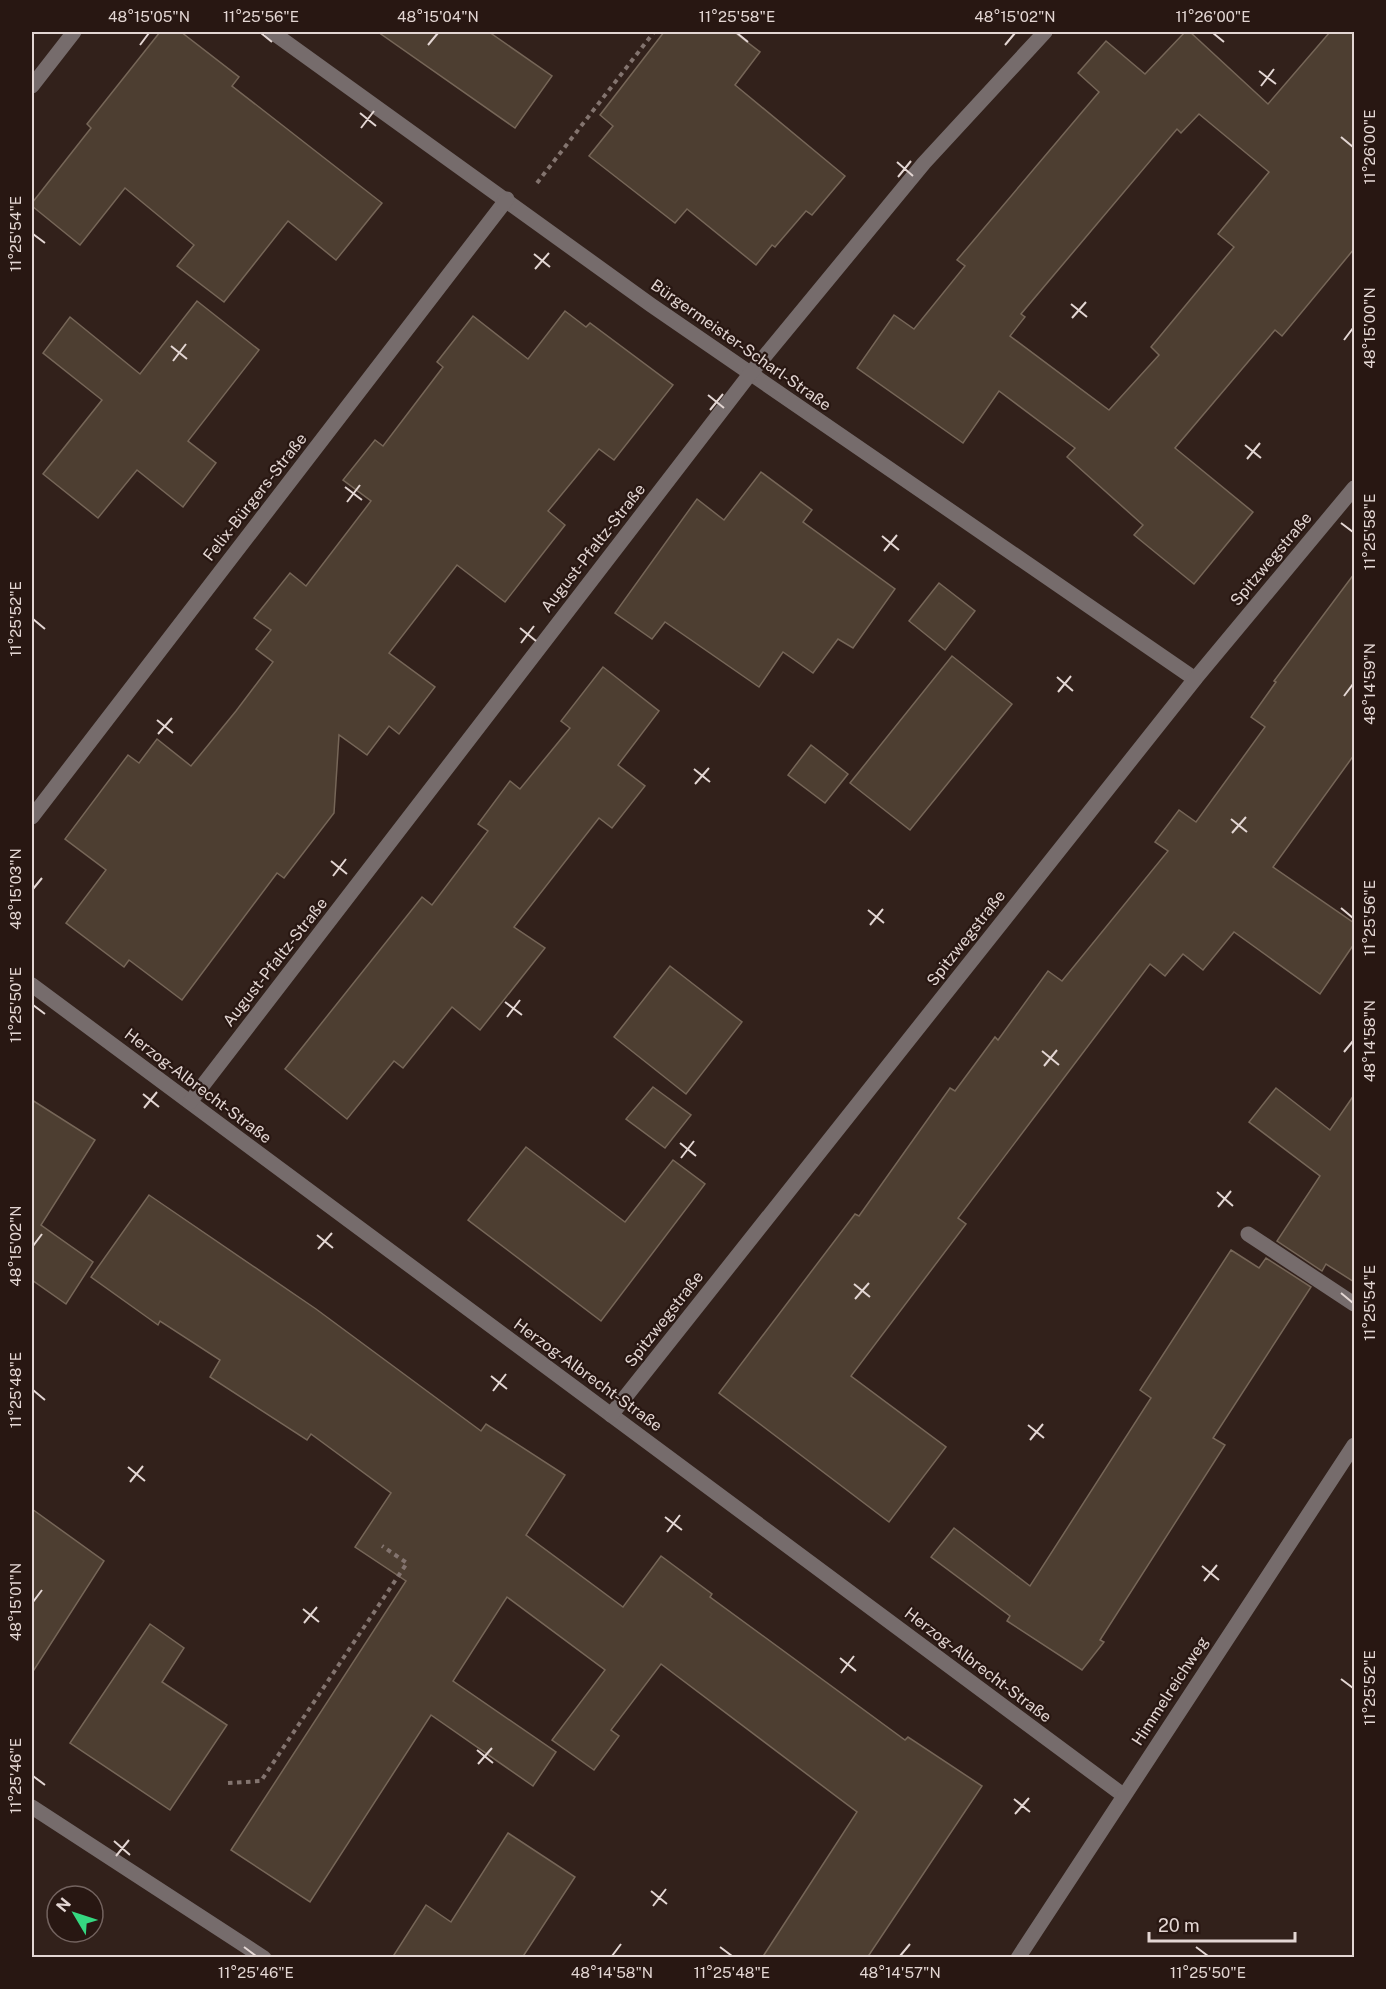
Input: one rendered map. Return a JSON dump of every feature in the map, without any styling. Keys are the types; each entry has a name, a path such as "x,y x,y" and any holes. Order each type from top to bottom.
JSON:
{"street":[{"path":"32,86 74,32"},
{"name":"Bürgermeister-Scharl-Straße","path":"272,32 750,374 1195,679"},
{"name":"August-Pfaltz-Straße","path":"190,1102 750,374 924,163 1045,32"},
{"name":"Felix-Bürgers-Straße","path":"32,817 513,203"},
{"name":"Spitzwegstraße","path":"611,1414 1195,679 1354,488"},
{"name":"Herzog-Albrecht-Straße","path":"32,985 1123,1795"},
{"path":"1248,1234 1354,1304"},
{"name":"Himmelreichweg","path":"1018,1958 1354,1445"},
{"path":"32,1807 264,1958"}],"path":[{"path":"513,203 654,32"},
{"path":"228,1783 261,1781 407,1563 382,1546"}],"building":[{"path":"160,32 181,32 239,77 232,86 382,203 336,260 288,221 224,302 177,266 194,245 125,188 80,245 32,206 32,203 91,128 87,124"},
{"path":"378,32 489,32 552,76 515,128"},
{"path":"664,32 734,32 760,52 735,85 845,176 812,215 806,211 775,247 772,245 756,265 687,209 675,223 589,156 613,126 600,115"},
{"path":"1185,32 1190,32 1268,104 1330,32 1354,32 1354,249 1282,336 1275,330 1175,448 1253,512 1194,584 1134,535 1143,525 1067,457 1075,448 999,391 963,443 857,368 894,315 914,329 965,266 957,260 1099,92 1078,73 1106,41 1145,74","holes":["1199,114 1269,172 1218,234 1234,247 1151,347 1159,355 1109,410 1010,336 1025,317 1021,314 1177,129 1181,133"]},
{"path":"197,301 259,350 188,441 216,463 183,507 137,470 98,518 43,474 102,400 43,353 70,317 140,374"},
{"path":"565,311 586,327 590,323 673,385 614,460 599,449 548,511 565,525 505,602 457,565 389,653 435,687 399,734 389,726 367,755 339,735 334,813 284,878 277,873 182,1000 129,960 124,967 66,923 106,870 65,839 128,755 139,763 157,739 191,766 236,711 273,662 256,649 271,630 254,618 290,573 306,586 371,501 343,480 375,440 383,446 443,367 437,362 473,316 528,359"},
{"path":"761,472 812,510 803,522 895,589 853,648 838,639 813,673 783,652 759,687 665,622 652,639 615,613 697,499 724,520"},
{"path":"1354,574 1354,755 1273,867 1354,923 1354,944 1320,994 1234,932 1203,970 1183,954 1165,976 1150,964 958,1218 966,1224 851,1376 946,1447 889,1522 719,1393 855,1214 859,1216 950,1088 955,1091 995,1037 998,1040 1048,971 1062,981 1168,851 1155,842 1179,810 1196,822 1265,727 1251,717 1276,682 1274,681"},
{"path":"939,583 975,611 945,650 909,621"},
{"path":"952,656 1012,704 910,830 850,783"},
{"path":"603,667 659,711 618,765 645,786 612,828 599,818 514,927 545,948 480,1030 452,1007 403,1068 394,1061 347,1119 285,1069 422,897 432,905 488,831 478,824 510,781 520,789 570,728 561,721"},
{"path":"811,745 848,774 825,803 788,775"},
{"path":"670,966 742,1022 686,1094 614,1037"},
{"path":"653,1087 691,1115 665,1148 626,1119"},
{"path":"1276,1088 1330,1130 1354,1095 1354,1282 1326,1264 1322,1271 1277,1241 1320,1176 1249,1122"},
{"path":"32,1100 95,1140 41,1225 93,1262 66,1304 32,1280"},
{"path":"526,1147 625,1222 673,1160 705,1184 601,1321 468,1220"},
{"path":"149,1195 316,1309 481,1431 486,1424 565,1475 526,1535 623,1607 661,1556 712,1594 710,1597 905,1740 908,1737 982,1786 867,1958 762,1958 857,1812 661,1664 611,1730 619,1736 594,1770 552,1740 605,1670 507,1597 453,1681 556,1752 533,1786 431,1715 310,1902 231,1850 406,1581 355,1547 391,1493 311,1434 307,1440 210,1377 220,1360 160,1321 158,1325 91,1277"},
{"path":"1231,1250 1259,1268 1266,1258 1311,1287 1213,1438 1225,1445 1100,1640 1104,1642 1082,1670 1007,1621 1010,1616 931,1557 954,1528 1030,1586 1151,1398 1140,1390"},
{"path":"32,1509 104,1561 32,1673"},
{"path":"150,1624 184,1648 162,1682 227,1725 170,1810 70,1743"},
{"path":"508,1833 575,1877 522,1958 392,1958 426,1905 451,1922"}]}
